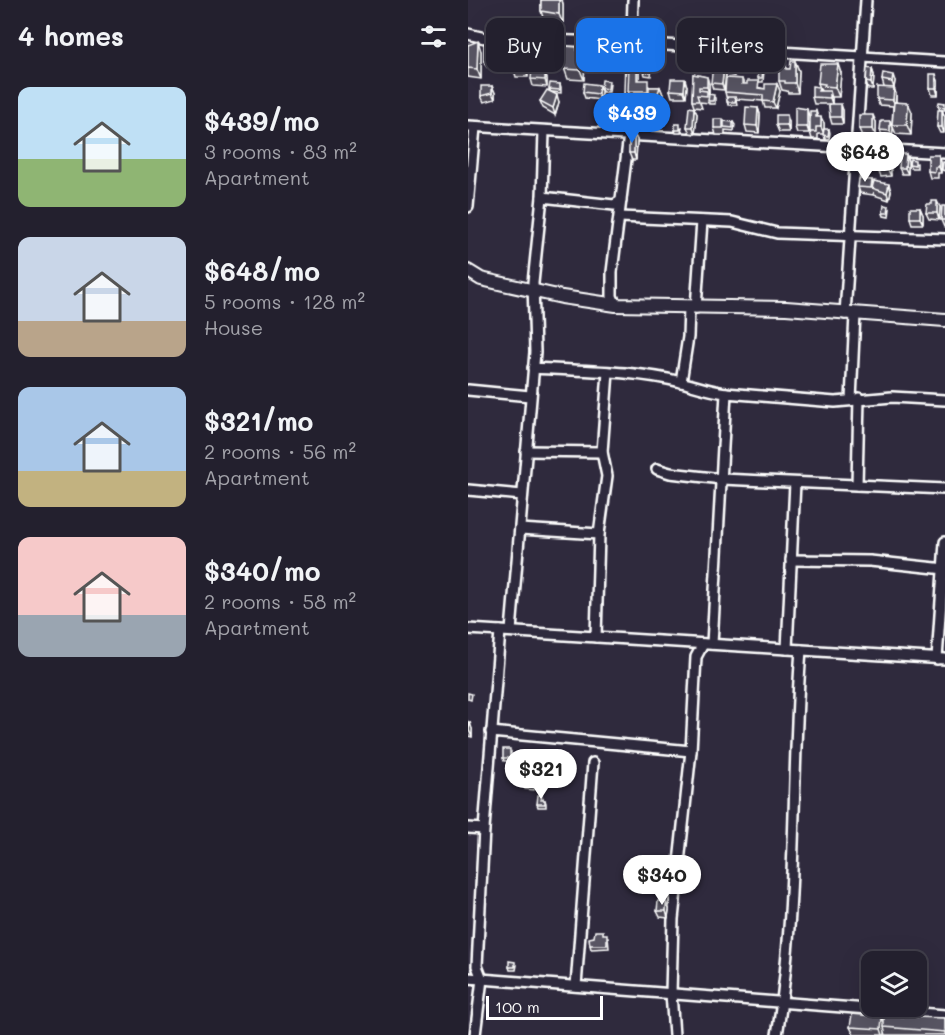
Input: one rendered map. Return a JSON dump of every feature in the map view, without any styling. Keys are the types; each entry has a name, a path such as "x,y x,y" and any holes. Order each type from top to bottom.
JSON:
{"street":[{"path":"633,0 633,18"},
{"path":"857,485 850,314 850,236 854,148 866,0"},
{"path":"468,34 485,38 576,41"},
{"path":"665,45 945,62"},
{"path":"616,305 612,296 612,272 629,135 632,72"},
{"path":"468,207 471,126 945,153"},
{"path":"511,631 536,330 534,269 542,197 544,131"},
{"path":"542,197 702,221 732,222 777,232 945,239"},
{"path":"681,382 702,221"},
{"path":"468,271 481,279 616,305 786,309 945,320"},
{"path":"532,369 608,372 681,382 703,390 835,402 892,396 945,400"},
{"path":"596,637 598,534 607,476 602,452 608,372"},
{"path":"468,390 530,396"},
{"path":"674,1035 670,993 675,897 691,751 696,657 707,644 722,479 726,393"},
{"path":"526,451 602,452"},
{"path":"657,469 670,473 722,479 945,489"},
{"path":"787,649 795,483"},
{"path":"468,490 522,495"},
{"path":"520,529 598,534"},
{"path":"468,628 941,659 945,542"},
{"path":"791,560 870,561 944,569"},
{"path":"475,1035 482,979 477,966 484,829 500,631"},
{"path":"686,643 696,657"},
{"path":"777,1035 792,856 795,721 801,650"},
{"path":"492,732 691,751"},
{"path":"576,986 593,763"},
{"path":"468,828 484,829"},
{"path":"468,978 945,1015"}],"building":[{"path":"541,0 559,0 559,14 541,11"},
{"path":"478,41 477,69 468,68 468,45"},
{"path":"484,43 486,44 486,61 484,61"},
{"path":"565,46 576,47 576,70 564,69"},
{"path":"791,61 795,61 795,83 779,81 779,72 785,72 785,65 786,69 790,69"},
{"path":"820,64 838,64 835,87 818,83"},
{"path":"867,68 872,69 871,83 866,82"},
{"path":"532,72 545,73 545,80 531,79"},
{"path":"629,72 637,72 637,80 648,80 648,91 628,91"},
{"path":"712,72 723,72 722,84 711,83"},
{"path":"758,72 763,72 762,78 758,78"},
{"path":"883,73 893,75 892,82 882,80"},
{"path":"693,74 707,77 707,87 699,87 699,90 707,91 707,96 697,95 699,101 692,101"},
{"path":"930,74 936,74 936,88 930,88"},
{"path":"726,78 742,79 742,84 747,84 747,81 759,81 758,88 765,89 765,84 777,84 773,102 763,101 763,95 725,92"},
{"path":"671,79 685,79 684,91 670,90"},
{"path":"602,80 609,81 608,89 601,88"},
{"path":"550,83 560,84 560,90 549,89"},
{"path":"584,83 599,85 598,94 583,92"},
{"path":"481,86 492,86 492,93 481,96"},
{"path":"812,86 819,87 818,91 830,91 830,98 812,97"},
{"path":"649,87 660,87 656,98 661,98 661,114 649,114"},
{"path":"877,87 894,88 893,100 877,99"},
{"path":"547,90 557,95 553,108 540,101"},
{"path":"709,94 714,95 713,101 708,101"},
{"path":"727,97 736,97 735,102 727,102"},
{"path":"638,98 648,98 647,109 639,108"},
{"path":"602,100 614,100 613,115 601,115"},
{"path":"894,102 908,103 907,125 892,125"},
{"path":"939,102 945,103 945,107 938,106"},
{"path":"829,104 841,104 841,117 830,117"},
{"path":"689,107 694,108 693,127 687,127"},
{"path":"746,107 758,108 757,126 745,125"},
{"path":"795,107 807,109 807,127 795,127"},
{"path":"938,110 942,110 942,127 937,127"},
{"path":"810,111 816,111 816,117 821,117 821,127 816,127 816,132 810,132"},
{"path":"776,115 787,115 787,125 776,125"},
{"path":"859,115 873,115 873,129 859,129"},
{"path":"714,119 723,119 723,128 714,128"},
{"path":"724,121 733,122 733,128 724,127"},
{"path":"881,121 890,121 890,131 880,130"},
{"path":"675,124 680,124 680,130 675,130"},
{"path":"824,129 829,129 828,136 823,135"},
{"path":"629,134 634,134 634,153 629,153"},
{"path":"857,152 868,153 867,166 856,166"},
{"path":"878,152 888,152 888,170 878,170"},
{"path":"900,154 906,154 905,168 899,168"},
{"path":"928,155 939,155 939,167 935,167 935,172 928,171"},
{"path":"910,159 915,160 915,165 909,164"},
{"path":"859,179 872,180 871,188 858,187"},
{"path":"874,181 889,184 887,193 872,188"},
{"path":"932,201 937,201 937,213 926,213 927,204 932,204"},
{"path":"884,205 889,206 888,213 883,213"},
{"path":"942,206 945,206 945,220 941,220"},
{"path":"910,208 920,208 920,218 910,218"},
{"path":"503,749 510,749 510,758 503,758"},
{"path":"532,759 538,759 537,765 532,765"},
{"path":"523,765 532,766 532,777 525,776"},
{"path":"524,780 533,781 533,787 524,786"},
{"path":"538,795 542,795 541,800 545,800 545,804 537,804"},
{"path":"658,901 666,902 666,911 657,911"},
{"path":"595,931 603,931 603,934 607,934 607,945 590,945 589,938 594,937"},
{"path":"509,961 515,962 515,967 509,967"},
{"path":"852,1014 861,1015 861,1017 882,1017 881,1029 850,1027"},
{"path":"884,1017 945,1018 945,1032 884,1027"}]}
